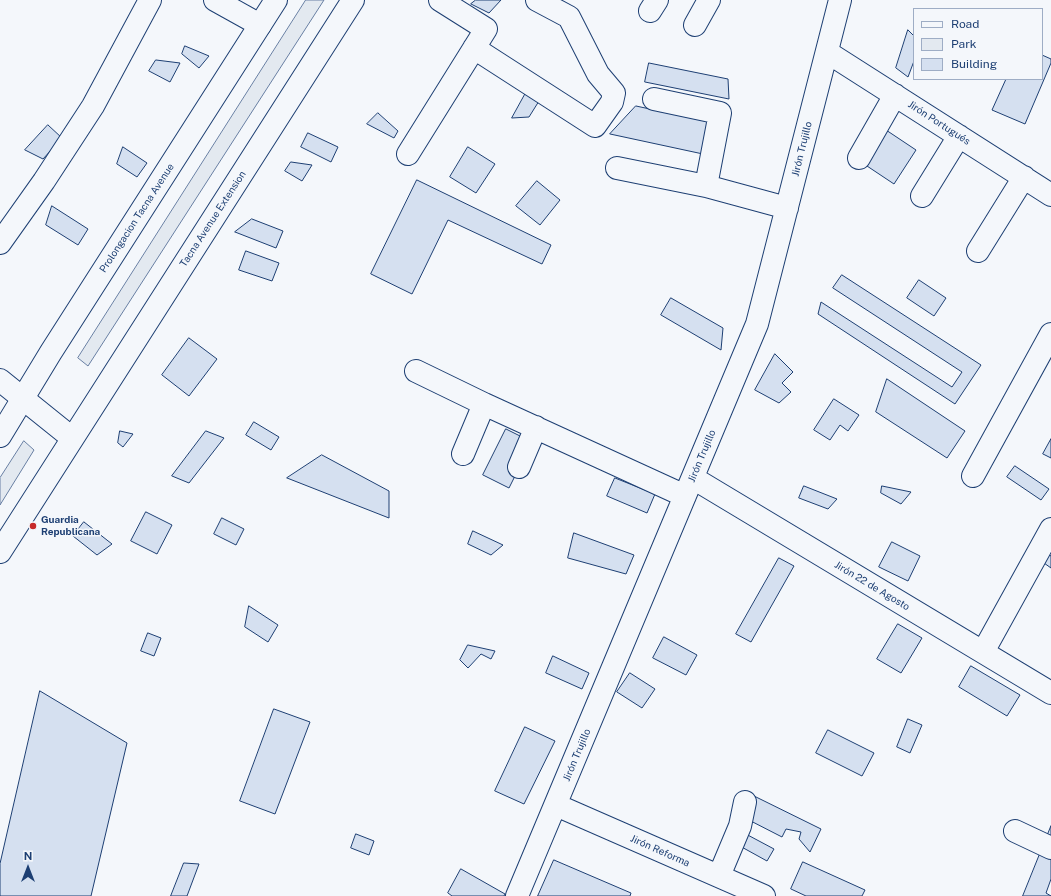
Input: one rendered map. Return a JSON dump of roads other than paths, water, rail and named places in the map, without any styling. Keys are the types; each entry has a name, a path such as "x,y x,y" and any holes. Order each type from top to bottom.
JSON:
{"street":[{"path":"0,243 44,181 93,106 150,0"},
{"path":"215,0 260,25"},
{"name":"Prolongacion Tacna Avenue","path":"0,436 51,352 276,0"},
{"name":"Tacna Avenue Extension","path":"72,438 353,0"},
{"path":"408,154 486,29 440,0"},
{"path":"474,48 595,126 612,102 614,93 598,74 569,17 537,0"},
{"path":"695,25 709,0"},
{"name":"Jirón Trujillo","path":"517,896 757,324 840,0"},
{"name":"Jirón Portugués","path":"827,52 1051,195"},
{"path":"859,158 895,95"},
{"path":"654,99 720,113 706,186"},
{"path":"922,196 959,136"},
{"path":"617,168 706,186 787,208"},
{"path":"978,251 1024,177"},
{"path":"973,476 1051,334"},
{"name":"Jirón 22 de Agosto","path":"416,371 536,427 689,487 983,652 1051,693"},
{"path":"0,380 72,438 0,552"},
{"path":"463,454 484,404"},
{"path":"519,467 536,427"},
{"path":"983,652 1051,529"},
{"path":"719,876 740,826 745,802"},
{"name":"Jirón Reforma","path":"556,805 764,896"},
{"path":"1015,832 1051,848"}],"place":[{"name":"Guardia Republicana","path":"33,526"}]}
